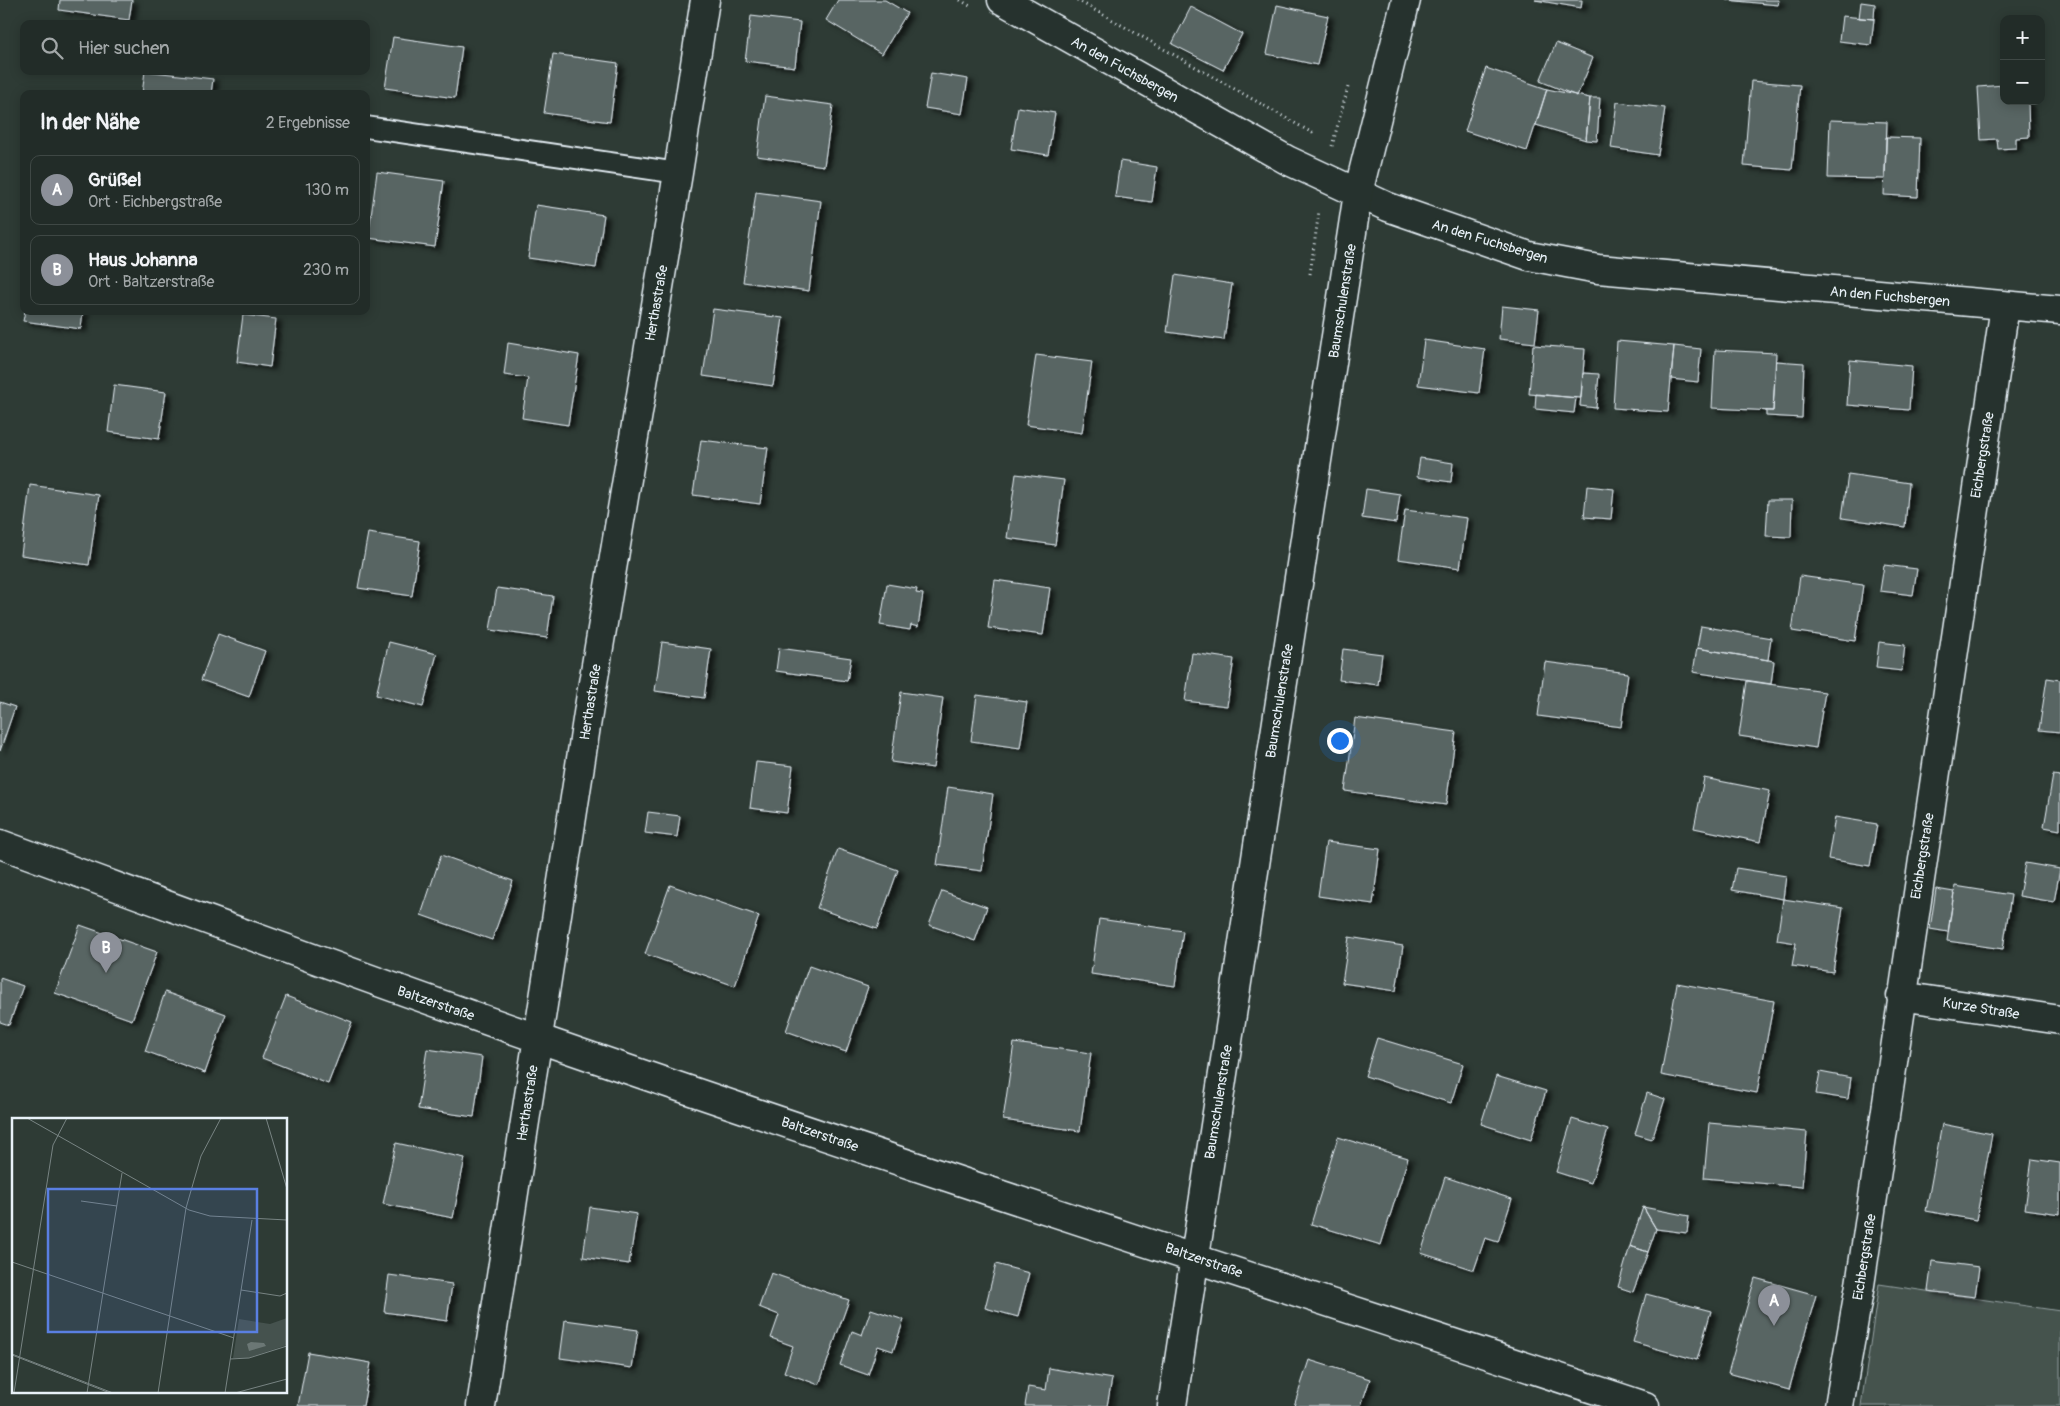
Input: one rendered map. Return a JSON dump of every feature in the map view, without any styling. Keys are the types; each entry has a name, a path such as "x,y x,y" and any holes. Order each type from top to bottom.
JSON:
{"street":[{"name":"Herthastraße","path":"481,1406 536,1038 587,716 678,173 704,0"},
{"name":"An den Fuchsbergen","path":"1002,0 1287,160 1388,207 1528,256 1598,269 2060,310"},
{"name":"Baumschulenstraße","path":"1172,1406 1358,193 1406,0"},
{"name":"Eichbergstraße","path":"1839,1406 1860,1285 2005,306"},
{"name":"Baltzerstraße","path":"0,844 356,975 536,1038 1194,1258 1645,1406"},
{"name":"Kurze Straße","path":"1902,996 2060,1020"}],"lane":[{"path":"370,128 678,173"}],"path":[{"path":"1077,0 1332,144"}],"shaded area":[{"path":"1879,1284 2060,1311 2060,1406 1861,1406"}],"building":[{"path":"60,0 132,0 129,20 59,10"},
{"path":"838,0 885,0 907,13 882,54 826,20"},
{"path":"1535,0 1582,0 1581,8"},
{"path":"1726,0 1779,0 1778,5"},
{"path":"1861,2 1875,4 1874,19 1859,18"},
{"path":"1277,5 1328,16 1317,65 1267,54"},
{"path":"1191,7 1242,34 1223,70 1172,44"},
{"path":"751,16 800,22 795,67 745,61"},
{"path":"1842,16 1874,19 1871,45 1839,41"},
{"path":"393,37 462,47 455,98 385,88"},
{"path":"1556,43 1593,58 1577,96 1540,81"},
{"path":"553,54 618,63 610,122 544,113"},
{"path":"1486,68 1547,89 1527,151 1465,131"},
{"path":"931,73 968,79 962,114 925,108"},
{"path":"144,75 179,75 213,79 212,90 143,90"},
{"path":"1751,81 1800,85 1792,170 1744,166"},
{"path":"2000,85 2000,105 2028,105 2029,137 2016,138 2016,148 1998,149 1997,139 1981,140 1978,87"},
{"path":"1547,89 1590,98 1586,140 1536,125"},
{"path":"765,96 833,105 824,166 757,156"},
{"path":"1590,98 1600,98 1597,141 1586,140"},
{"path":"1617,102 1665,108 1658,155 1611,148"},
{"path":"1018,107 1055,113 1048,155 1011,149"},
{"path":"1830,120 1887,122 1885,179 1828,178"},
{"path":"1886,137 1920,138 1918,197 1884,195"},
{"path":"1120,161 1157,167 1152,202 1115,197"},
{"path":"377,172 444,181 435,247 370,238 370,223"},
{"path":"756,192 821,201 809,291 743,282"},
{"path":"536,205 604,215 596,268 528,258"},
{"path":"1175,275 1232,284 1224,340 1167,332"},
{"path":"1502,306 1539,310 1535,343 1499,339"},
{"path":"713,309 783,318 773,386 703,376"},
{"path":"24,315 83,315 81,329 23,321"},
{"path":"243,315 276,319 270,367 237,362"},
{"path":"1424,340 1485,349 1479,393 1418,385"},
{"path":"1617,341 1674,346 1668,412 1613,408"},
{"path":"508,343 579,355 568,425 522,418 528,378 504,375"},
{"path":"1533,345 1585,349 1581,398 1529,394"},
{"path":"1674,346 1701,349 1698,382 1671,379"},
{"path":"1715,350 1776,353 1773,411 1712,408"},
{"path":"1036,355 1092,362 1082,433 1026,425"},
{"path":"1850,360 1912,366 1909,410 1847,405"},
{"path":"1776,361 1804,363 1802,418 1766,416 1766,411 1773,411"},
{"path":"1583,373 1599,374 1596,408 1580,406"},
{"path":"114,385 166,392 159,439 108,432"},
{"path":"1536,394 1576,398 1574,413 1535,409"},
{"path":"701,440 768,448 760,504 693,495"},
{"path":"1420,458 1453,463 1451,482 1417,477"},
{"path":"1016,474 1064,480 1055,545 1007,538"},
{"path":"1848,474 1909,483 1905,527 1842,518"},
{"path":"30,485 99,495 89,565 21,555"},
{"path":"1587,486 1614,489 1611,519 1584,517"},
{"path":"1366,489 1400,494 1396,523 1362,518"},
{"path":"1768,500 1792,500 1791,537 1766,536"},
{"path":"1405,510 1467,518 1460,568 1398,559"},
{"path":"368,533 420,541 412,596 358,588"},
{"path":"1884,565 1917,569 1913,595 1880,591"},
{"path":"1800,576 1863,585 1855,641 1792,631"},
{"path":"995,580 1050,588 1043,635 988,628"},
{"path":"887,584 917,589 916,593 923,594 918,627 911,625 910,630 880,625"},
{"path":"497,588 553,596 547,638 490,630"},
{"path":"1701,626 1771,638 1768,660 1697,648"},
{"path":"218,634 265,651 249,697 201,680"},
{"path":"389,642 437,654 423,707 376,695"},
{"path":"662,642 711,649 704,698 655,691"},
{"path":"1879,642 1905,645 1902,671 1876,668"},
{"path":"779,648 851,658 847,681 776,671"},
{"path":"1697,648 1774,661 1771,684 1693,672"},
{"path":"1343,649 1382,654 1378,685 1339,680"},
{"path":"1192,653 1234,659 1227,706 1185,701"},
{"path":"1545,662 1628,673 1621,727 1538,716"},
{"path":"2047,678 2060,680 2060,732 2039,730"},
{"path":"1747,681 1825,692 1816,748 1739,736"},
{"path":"901,692 943,698 933,768 891,762"},
{"path":"977,695 1027,702 1020,748 971,741"},
{"path":"0,702 15,707 0,751"},
{"path":"1355,718 1456,732 1446,805 1345,791"},
{"path":"756,762 793,766 787,813 750,808"},
{"path":"2053,775 2060,776 2060,830 2044,827"},
{"path":"1704,778 1770,791 1760,842 1694,828"},
{"path":"948,787 993,794 982,871 937,865"},
{"path":"648,812 680,816 677,837 645,833"},
{"path":"1835,817 1877,824 1870,866 1828,859"},
{"path":"1326,842 1380,849 1373,904 1318,896"},
{"path":"838,849 898,870 877,929 817,908"},
{"path":"441,855 513,881 492,940 421,915"},
{"path":"2025,863 2060,869 2054,902 2019,896"},
{"path":"1736,868 1786,876 1783,899 1732,890"},
{"path":"670,885 759,916 735,986 645,954"},
{"path":"1955,886 2011,895 2003,949 1947,941"},
{"path":"1936,889 1954,892 1948,932 1930,929"},
{"path":"942,891 987,907 975,941 929,925"},
{"path":"1783,899 1843,908 1833,972 1792,966 1796,943 1777,940"},
{"path":"1099,919 1183,931 1175,986 1091,974"},
{"path":"80,925 157,952 132,1020 55,993"},
{"path":"1349,937 1403,946 1396,991 1342,983"},
{"path":"809,966 868,987 846,1052 786,1031"},
{"path":"0,978 23,986 9,1025 0,1022"},
{"path":"1677,983 1774,1001 1757,1093 1661,1075"},
{"path":"165,992 226,1014 205,1073 145,1051"},
{"path":"286,996 352,1022 328,1084 262,1058"},
{"path":"1377,1038 1463,1064 1451,1103 1365,1076"},
{"path":"1014,1043 1091,1053 1080,1131 1003,1120"},
{"path":"427,1049 482,1057 474,1117 418,1109"},
{"path":"1820,1072 1851,1078 1848,1099 1816,1094"},
{"path":"1496,1076 1546,1091 1531,1140 1481,1124"},
{"path":"1647,1093 1665,1099 1652,1139 1635,1134"},
{"path":"1572,1119 1608,1130 1591,1183 1556,1172"},
{"path":"1709,1123 1807,1132 1802,1187 1704,1178"},
{"path":"1942,1124 1992,1134 1976,1220 1926,1211"},
{"path":"1338,1137 1408,1158 1381,1245 1311,1224"},
{"path":"396,1143 465,1158 453,1218 383,1204"},
{"path":"2032,1159 2060,1163 2060,1214 2025,1209"},
{"path":"1445,1177 1512,1199 1498,1242 1485,1238 1474,1270 1421,1253"},
{"path":"590,1207 637,1214 629,1264 583,1257"},
{"path":"1643,1207 1689,1216 1687,1233 1656,1229"},
{"path":"1643,1207 1656,1229 1648,1252 1630,1246"},
{"path":"1630,1246 1648,1252 1633,1292 1618,1287"},
{"path":"1932,1261 1979,1267 1975,1297 1928,1291"},
{"path":"996,1264 1029,1273 1018,1317 985,1308"},
{"path":"771,1273 849,1300 819,1385 784,1372 793,1346 771,1338 779,1315 759,1307"},
{"path":"389,1275 452,1284 447,1321 384,1312"},
{"path":"1755,1278 1816,1295 1789,1390 1728,1373"},
{"path":"1646,1294 1711,1311 1697,1360 1633,1342"},
{"path":"871,1309 904,1320 893,1351 878,1346 868,1375 840,1365 852,1331 862,1335"},
{"path":"565,1320 638,1330 632,1368 560,1358"},
{"path":"308,1352 371,1363 363,1406 298,1406"},
{"path":"1309,1360 1370,1379 1361,1406 1294,1406"},
{"path":"1049,1368 1112,1379 1107,1406 1025,1406 1028,1387 1046,1390"}],"place":[{"name":"Haus Johanna","path":"106,973"},
{"name":"Grüßel","path":"1774,1326"}]}
